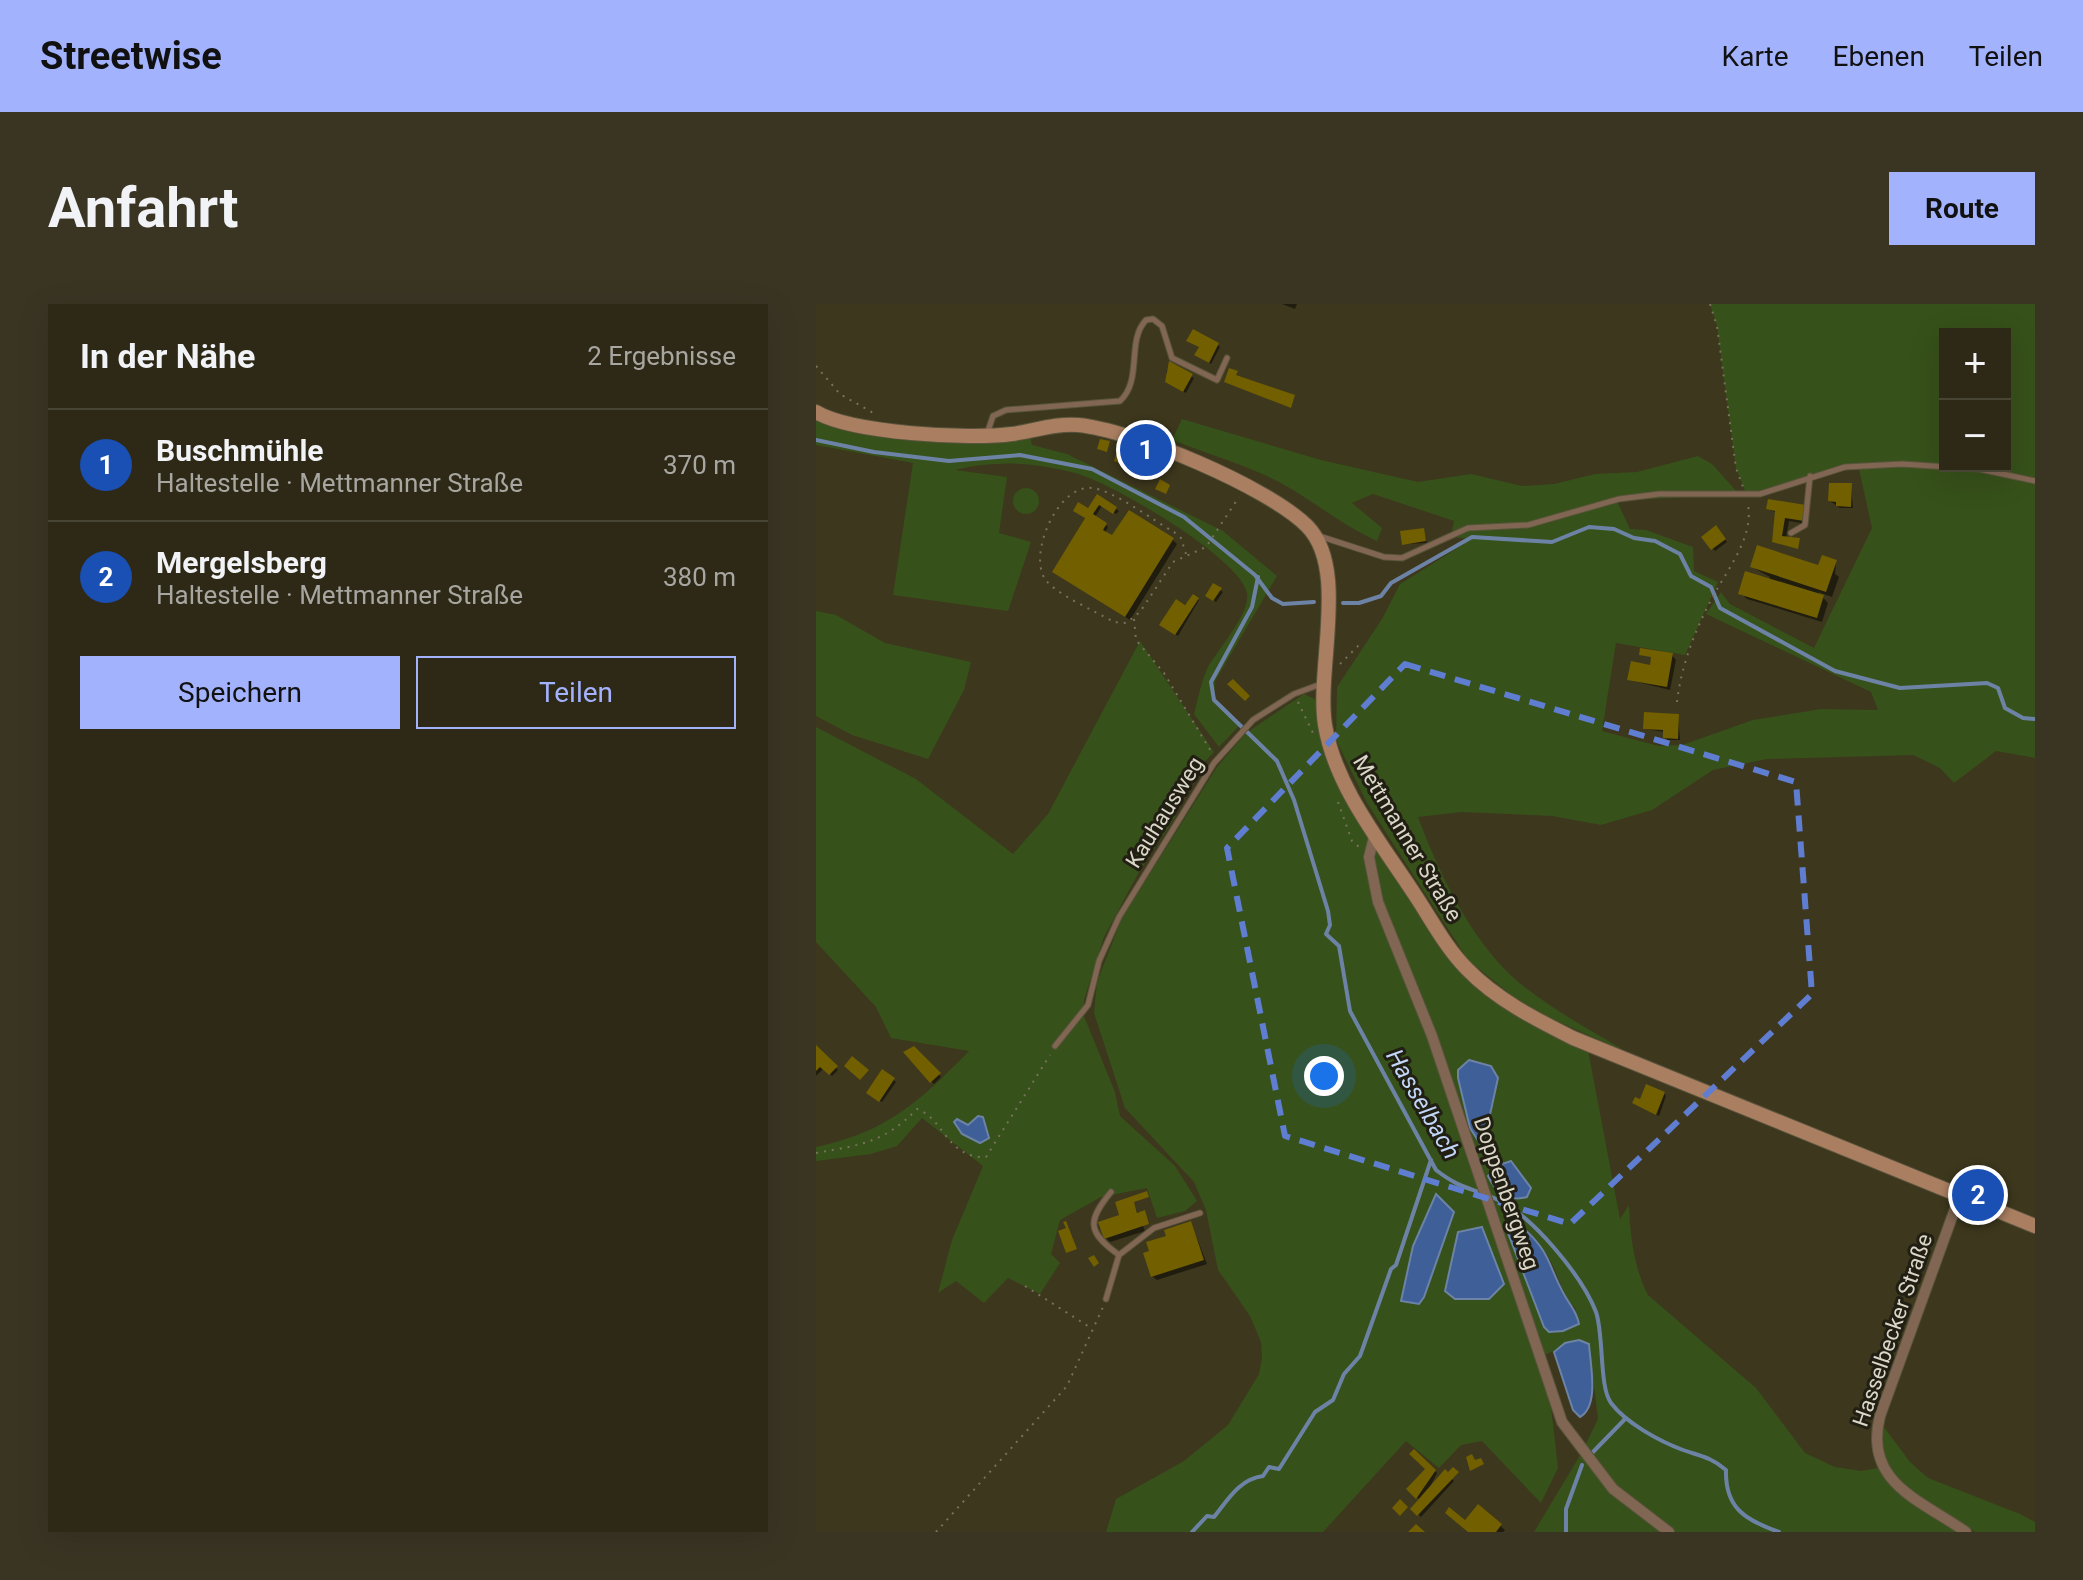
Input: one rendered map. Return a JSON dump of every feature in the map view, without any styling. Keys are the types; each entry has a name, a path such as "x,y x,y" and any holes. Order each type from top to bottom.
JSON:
{"main road":[{"path":"816,412 832,420 876,429 986,435 1013,434 1064,425 1097,428 1247,484 1287,510 1315,535"},
{"name":"Mettmanner Straße","path":"1315,535 1327,566 1323,683 1325,725 1333,754 1375,833 1458,959 1482,982 1533,1018 1573,1038 2035,1226"}],"street":[{"name":"Doppenbergweg","path":"1375,833 1369,857 1378,902 1432,1036 1562,1422 1613,1489 1669,1532"},
{"name":"Hasselbecker Straße","path":"1960,1195 1880,1416 1875,1438 1878,1457 1893,1481 1966,1532"}],"lane":[{"path":"986,435 993,416 1006,410 1120,401 1131,384 1138,333 1146,320 1153,319 1162,326 1172,358 1217,380 1227,358"},
{"path":"1315,535 1384,557 1402,558 1468,528 1528,525 1619,499 1659,494 1747,496 1845,467 1902,464 1979,469 2035,481"},
{"path":"1791,533 1805,525 1810,476"},
{"name":"Kauhausweg","path":"1055,1046 1088,1005 1099,961 1119,917 1217,760 1253,720 1294,694 1323,683"},
{"path":"1111,1192 1096,1210 1092,1222 1096,1235 1119,1255"},
{"path":"1106,1299 1119,1255 1154,1228 1200,1213"}],"path":[{"path":"1677,702 1683,668 1709,603 1745,537 1750,516 1747,496 1736,468 1717,326 1710,304"},
{"path":"816,366 840,394 881,417"},
{"path":"1186,554 1181,538 1174,532 1101,491 1082,489 1062,504 1046,530 1039,553 1039,567 1048,584 1119,624 1134,618 1173,562 1186,554 1201,552 1206,547 1247,484"},
{"path":"1134,618 1136,640 1171,684 1217,760"},
{"path":"1323,683 1359,645"},
{"path":"816,1153 845,1150 877,1138 899,1128 917,1109 931,1115 954,1145 972,1156 986,1157 1055,1046"},
{"path":"1025,1286 1093,1329"},
{"path":"936,1532 1067,1386 1106,1299"}],"highlighted area":[{"path":"1405,664 1796,782 1812,994 1570,1224 1285,1136 1227,848"}],"green space":[{"path":"1710,304 2035,304 2035,758 1996,751 1954,783 1940,768 1913,755 1767,759 1713,770 1652,810 1601,825 1552,816 1461,812 1418,817 1458,904 1499,964 1542,1000 1625,1051 1545,1016 1510,994 1468,960 1367,803 1336,740 1337,687 1382,619 1400,584 1472,539 1451,537 1454,521 1373,494 1352,503 1382,528 1377,541 1271,478 1172,440 1182,419 1321,460 1418,482 1471,474 1522,486 1554,484 1595,474 1637,472 1698,456 1712,464 1739,494 1617,501 1630,529 1646,530 1693,547 1694,571 1718,582 1685,655 1616,643 1602,731 1659,746 1682,745 1753,720 1821,709 1878,710 1871,692 1706,614 1721,592 1730,604 1814,648 1872,528 1859,469 1895,467 1856,464 1838,467 1747,496 1736,468 1717,326"},
{"path":"816,417 827,422 1030,435 1032,445 1067,454 1223,531 1277,576 1215,681 1214,703 1239,726 1219,747 1194,714 1208,667 1239,620 1247,601 1247,593 1239,578 1199,542 1143,506 1075,473 1045,466 1015,464 970,467 955,470 1007,477 999,533 1031,542 1008,611 893,595 913,463 816,445"},
{"path":"1026,488 1035,492 1039,501 1035,510 1026,514 1017,510 1013,501 1017,492"},
{"path":"816,611 836,615 885,643 971,662 964,690 928,759 852,735 816,716"},
{"path":"1140,641 1214,752 1167,802 1176,816 1139,872 1104,937 1084,1000 1084,1016 1115,1092 1120,1116 1175,1166 1197,1201 1185,1211 1157,1218 1147,1188 1101,1197 1060,1220 1051,1254 1060,1263 1040,1294 1008,1278 984,1303 956,1281 938,1293 952,1240 983,1166 922,1118 897,1146 871,1154 816,1161 816,1147 863,1133 901,1112 969,1051 891,1038 876,1007 816,942 816,727 916,779 1013,854 1048,814"},
{"path":"1304,694 1315,699 1326,751 1450,959 1497,1001 1588,1050 1620,1219 1629,1205 1634,1251 1648,1295 1756,1388 1805,1453 1835,1467 1861,1471 1878,1468 1900,1494 1960,1532 1534,1532 1598,1419 1589,1344 1579,1340 1535,1359 1550,1398 1558,1468 1541,1503 1482,1441 1461,1445 1439,1468 1406,1441 1323,1532 1106,1532 1116,1499 1184,1461 1228,1425 1259,1374 1262,1358 1261,1342 1250,1316 1218,1270 1206,1210 1194,1182 1125,1108 1094,1013 1097,982 1122,918 1217,767 1246,733","holes":["1448,1207 1454,1212 1418,1304","1509,1227 1522,1227 1535,1239 1576,1309 1563,1331 1544,1327 1508,1234"]},
{"path":"1881,1423 1910,1462 1928,1478 2020,1514 2035,1522 2035,1532 1975,1532 1912,1491 1890,1469 1881,1450"}],"water":[{"path":"1469,1060 1491,1066 1498,1078 1481,1145 1470,1128 1458,1078 1458,1070"},
{"path":"978,1116 983,1117 989,1138 980,1143 962,1134 954,1122 957,1119 968,1125"},
{"path":"1511,1161 1531,1188 1527,1197 1504,1195 1488,1176 1499,1165"},
{"path":"1436,1194 1454,1212 1424,1297 1419,1304 1401,1301 1413,1246"},
{"path":"1482,1227 1504,1284 1489,1299 1455,1299 1445,1291 1458,1232"},
{"path":"1509,1227 1522,1227 1539,1244 1579,1324 1563,1331 1549,1332 1544,1327 1508,1233"},
{"path":"1579,1340 1589,1344 1592,1384 1590,1404 1580,1417 1573,1410 1554,1352 1565,1343"}],"building":[{"path":"1193,329 1219,343 1209,363 1194,355 1199,347 1186,341"},
{"path":"1169,361 1193,374 1183,392 1165,382"},
{"path":"1229,368 1238,371 1236,375 1295,395 1291,408 1224,382"},
{"path":"1100,439 1110,441 1107,452 1097,449"},
{"path":"1119,445 1142,453 1136,469 1114,461"},
{"path":"1160,479 1170,485 1166,494 1155,489"},
{"path":"1829,483 1852,483 1851,507 1836,506 1836,502 1828,501"},
{"path":"1097,494 1117,507 1113,514 1099,505 1093,514 1107,523 1103,530 1112,535 1129,510 1174,538 1125,617 1052,572 1085,518 1073,511 1078,502 1088,508"},
{"path":"1768,499 1806,505 1804,521 1785,518 1782,536 1800,538 1798,549 1772,542 1775,511 1766,509"},
{"path":"1716,525 1726,539 1711,550 1701,537"},
{"path":"1424,528 1426,541 1402,545 1400,531"},
{"path":"1757,545 1818,565 1822,555 1837,560 1826,592 1750,567"},
{"path":"1745,571 1824,595 1817,618 1738,594"},
{"path":"1213,583 1222,588 1213,601 1205,596"},
{"path":"1193,594 1199,598 1175,635 1159,625 1176,599 1185,605"},
{"path":"1640,648 1673,653 1667,687 1627,680 1631,661 1650,665 1651,657 1639,655"},
{"path":"1233,679 1250,696 1245,701 1227,684"},
{"path":"1644,712 1679,714 1678,739 1663,738 1663,730 1643,729"},
{"path":"816,1045 838,1066 829,1075 820,1067 816,1071"},
{"path":"914,1046 941,1073 930,1083 903,1052"},
{"path":"852,1056 869,1070 860,1080 844,1066"},
{"path":"882,1069 895,1078 879,1102 866,1093"},
{"path":"1646,1084 1665,1092 1656,1115 1632,1103 1635,1097 1640,1099"},
{"path":"1147,1191 1149,1197 1134,1202 1137,1213 1145,1210 1149,1224 1104,1239 1098,1222 1119,1215 1115,1202"},
{"path":"1066,1221 1077,1249 1066,1253 1058,1231 1066,1228 1063,1222"},
{"path":"1191,1221 1204,1260 1151,1277 1143,1253 1149,1251 1146,1242 1166,1236 1164,1230"},
{"path":"1094,1255 1099,1263 1094,1267 1088,1258"},
{"path":"1414,1449 1436,1470 1416,1499 1406,1489 1425,1469 1409,1454"},
{"path":"1472,1454 1475,1460 1481,1458 1484,1464 1470,1471 1466,1457"},
{"path":"1453,1467 1459,1472 1417,1516 1410,1509 1445,1469 1448,1472"},
{"path":"1400,1499 1408,1507 1400,1516 1392,1508"},
{"path":"1478,1504 1502,1524 1496,1532 1468,1532 1445,1513 1449,1507 1465,1520"},
{"path":"1416,1524 1425,1532 1408,1532"}],"waterway":[{"path":"816,440 874,452 949,461 1020,455 1092,469 1184,517 1255,575 1272,598 1283,604 1314,602"},
{"path":"1343,603 1359,603 1381,596 1391,583 1472,537 1552,542 1589,527 1614,529 1634,538 1655,541 1680,554 1691,576 1711,587 1720,608 1835,671 1900,688 1987,683 1998,688 2005,708 2023,718 2035,719"},
{"name":"Hasselbach","path":"1258,577 1252,607 1211,682 1214,700 1277,761 1294,800 1328,911 1330,925 1326,934 1339,946 1350,1011 1436,1170 1460,1185 1510,1207 1540,1232 1568,1265 1596,1312 1607,1395 1617,1410 1654,1436 1721,1466 1726,1470 1729,1494 1739,1511 1756,1523 1779,1532"},
{"path":"1192,1532 1207,1516 1214,1517 1240,1486 1263,1476 1269,1467 1279,1469 1315,1412 1333,1400 1344,1374 1360,1356 1391,1269 1396,1265 1431,1160"},
{"path":"1593,1452 1626,1418"},
{"path":"1566,1532 1566,1509 1582,1465"}],"place":[{"name":"Buschmühle","path":"1146,450"},
{"name":"Mergelsberg","path":"1978,1195"}]}
